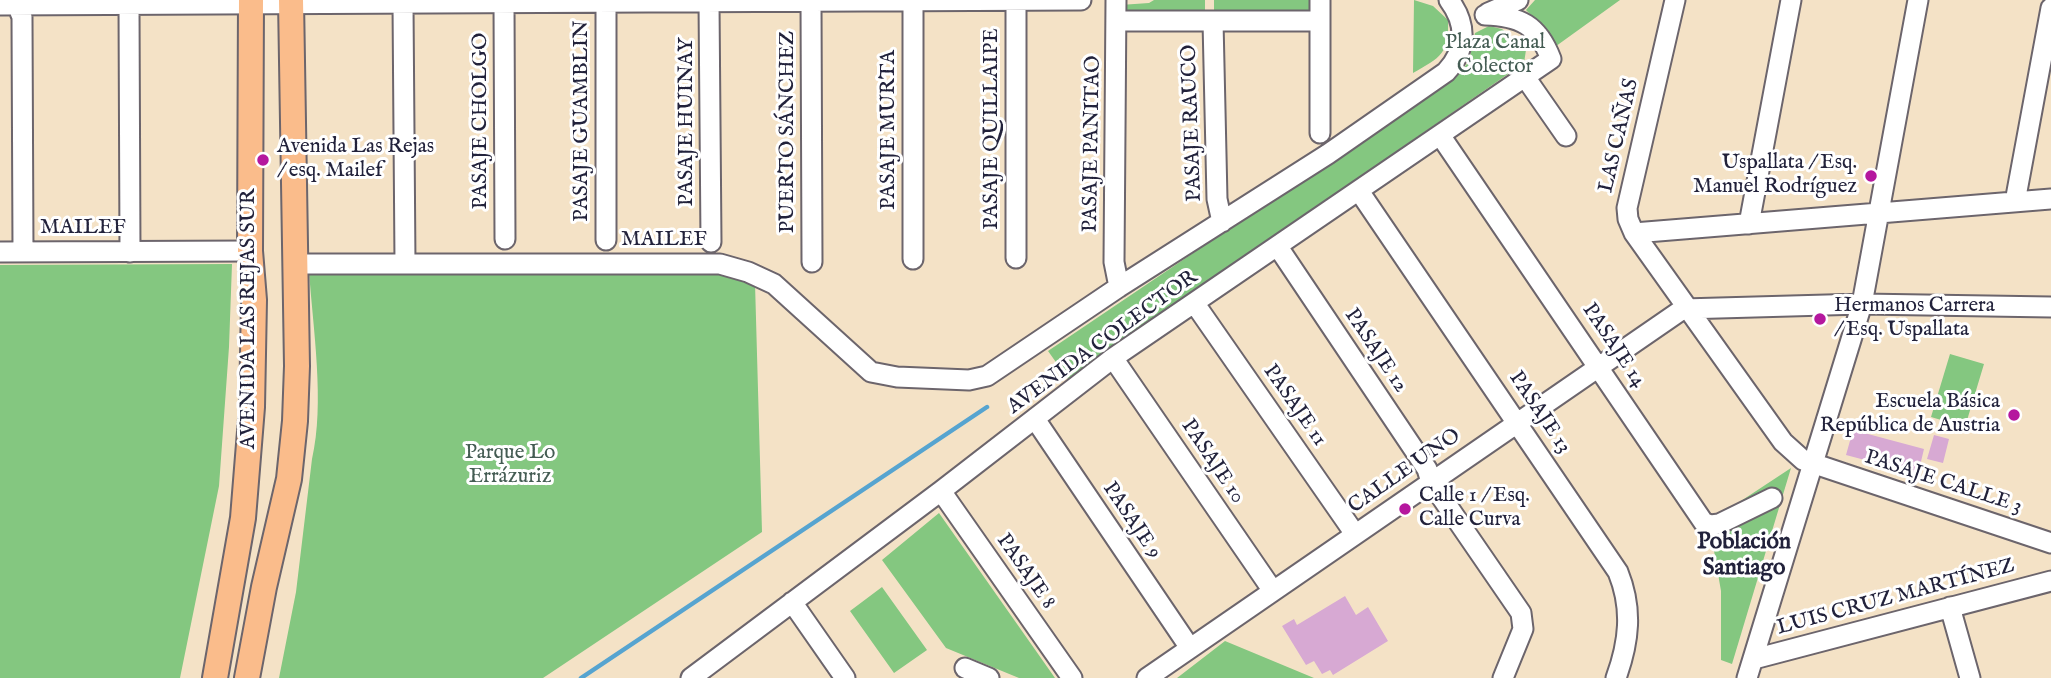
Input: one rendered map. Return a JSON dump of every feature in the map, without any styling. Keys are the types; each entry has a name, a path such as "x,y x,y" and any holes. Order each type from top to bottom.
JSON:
{"main road":[{"name":"AVENIDA LAS REJAS SUR","path":"215,678 239,542 250,459 254,335 250,251 251,2"},
{"name":"AVENIDA LAS REJAS SUR","path":"247,678 293,450 297,393 291,2"}],"street":[{"path":"10,4 1081,0"},
{"name":"PASAJE PANITAO","path":"1116,0 1114,262 1119,288"},
{"path":"1320,0 1320,133"},
{"path":"1448,0 1462,25 1518,0"},
{"name":"LAS CAÑAS","path":"1675,0 1627,208 1634,233 1689,307"},
{"path":"1749,224 1791,0"},
{"path":"1750,669 1862,304 1918,0"},
{"name":"PASAJE MURTA","path":"913,1 914,259"},
{"name":"PASAJE QUILLAIPE","path":"1016,1 1016,258"},
{"name":"PASAJE GUAMBLIN","path":"606,2 606,240"},
{"name":"PASAJE HUINAY","path":"709,2 712,242"},
{"name":"PUERTO SÁNCHEZ","path":"811,2 812,262"},
{"name":"PASAJE CHOLGO","path":"504,3 505,239"},
{"path":"10,4 22,17 23,252"},
{"path":"403,4 405,264"},
{"path":"129,5 130,252"},
{"path":"2015,202 2051,8"},
{"name":"AVENIDA COLECTOR","path":"691,678 719,670 792,602 1113,358 1551,59 1546,45 1526,24 1515,18 1485,15"},
{"name":"PASAJE RAUCO","path":"1213,21 1217,199 1222,222"},
{"path":"1117,22 1320,21"},
{"name":"AVENIDA COLECTOR","path":"992,373 1328,154 1447,72 1462,46 1462,25"},
{"path":"1525,77 1566,136"},
{"name":"PASAJE 14","path":"1440,135 1704,523 1718,524 1772,498"},
{"name":"PASAJE 13","path":"1359,191 1612,561 1627,597 1629,626 1616,678"},
{"path":"1634,233 2051,199"},
{"name":"PASAJE 12","path":"1278,247 1427,469 1431,482 1521,613 1523,629 1503,678"},
{"name":"MAILEF","path":"0,252 250,251"},
{"name":"MAILEF","path":"295,264 720,264 748,272 774,284 864,367 879,375 969,380 992,373"},
{"name":"PASAJE 11","path":"1195,304 1355,534"},
{"path":"1689,307 1862,304 2051,307"},
{"name":"CALLE UNO","path":"1147,678 1517,422 1689,307"},
{"name":"PASAJE CALLE 3","path":"1689,307 1783,442 1796,455 1813,465 1919,497 1937,506 2051,543"},
{"name":"PASAJE 10","path":"1113,358 1273,591"},
{"name":"PASAJE 9","path":"1035,419 1190,648"},
{"name":"PASAJE 8","path":"941,491 1072,678"},
{"name":"LUIS CRUZ MARTÍNEZ","path":"1750,669 1950,607 2049,588"},
{"path":"792,602 845,678"},
{"path":"1950,607 1970,678"},
{"path":"965,668 989,678"}],"green space":[{"path":"1154,0 1205,0 1205,15 1120,18 1120,5 1149,3"},
{"path":"1214,0 1309,0 1309,17 1214,15"},
{"path":"1414,0 1433,6 1448,20 1448,31 1445,47 1437,58 1413,73"},
{"name":"Plaza Canal Colector","path":"1535,0 1620,0 1552,49 1550,35 1526,10"},
{"name":"Plaza Canal Colector","path":"1489,26 1502,29 1526,50 1524,63 1068,379 1048,351 1460,73 1469,61 1475,33"},
{"path":"232,264 219,486 180,678 0,678 0,265"},
{"name":"Parque Lo Errázuriz","path":"715,270 755,283 762,532 543,678 279,678 296,592 318,414 309,271"},
{"path":"1950,354 1984,364 1965,427 1931,417"},
{"path":"1791,468 1732,664 1721,660 1721,591 1709,522"},
{"path":"939,513 1055,678 1019,678 946,648 882,560"},
{"path":"882,587 927,650 894,673 850,611"},
{"path":"1225,641 1314,678 1177,678"}],"building":[{"path":"1853,430 1924,449 1918,474 1846,455"},
{"path":"1934,435 1949,439 1943,463 1927,459"},
{"path":"1345,596 1356,615 1368,607 1388,641 1333,675 1330,670 1322,674 1314,661 1306,665 1282,626 1294,619 1297,625"}],"waterway":[{"path":"581,678 987,407"}],"place":[{"name":"Avenida Las Rejas / esq. Mailef","path":"263,160"},
{"name":"Uspallata / Esq. Manuel Rodríguez","path":"1871,176"},
{"name":"Hermanos Carrera / Esq. Uspallata","path":"1820,319"},
{"name":"Escuela Básica República de Austria","path":"2014,415"},
{"name":"Calle 1 / Esq. Calle Curva","path":"1405,509"}],"district":[{"name":"Población Santiago","path":"1744,556"}]}
